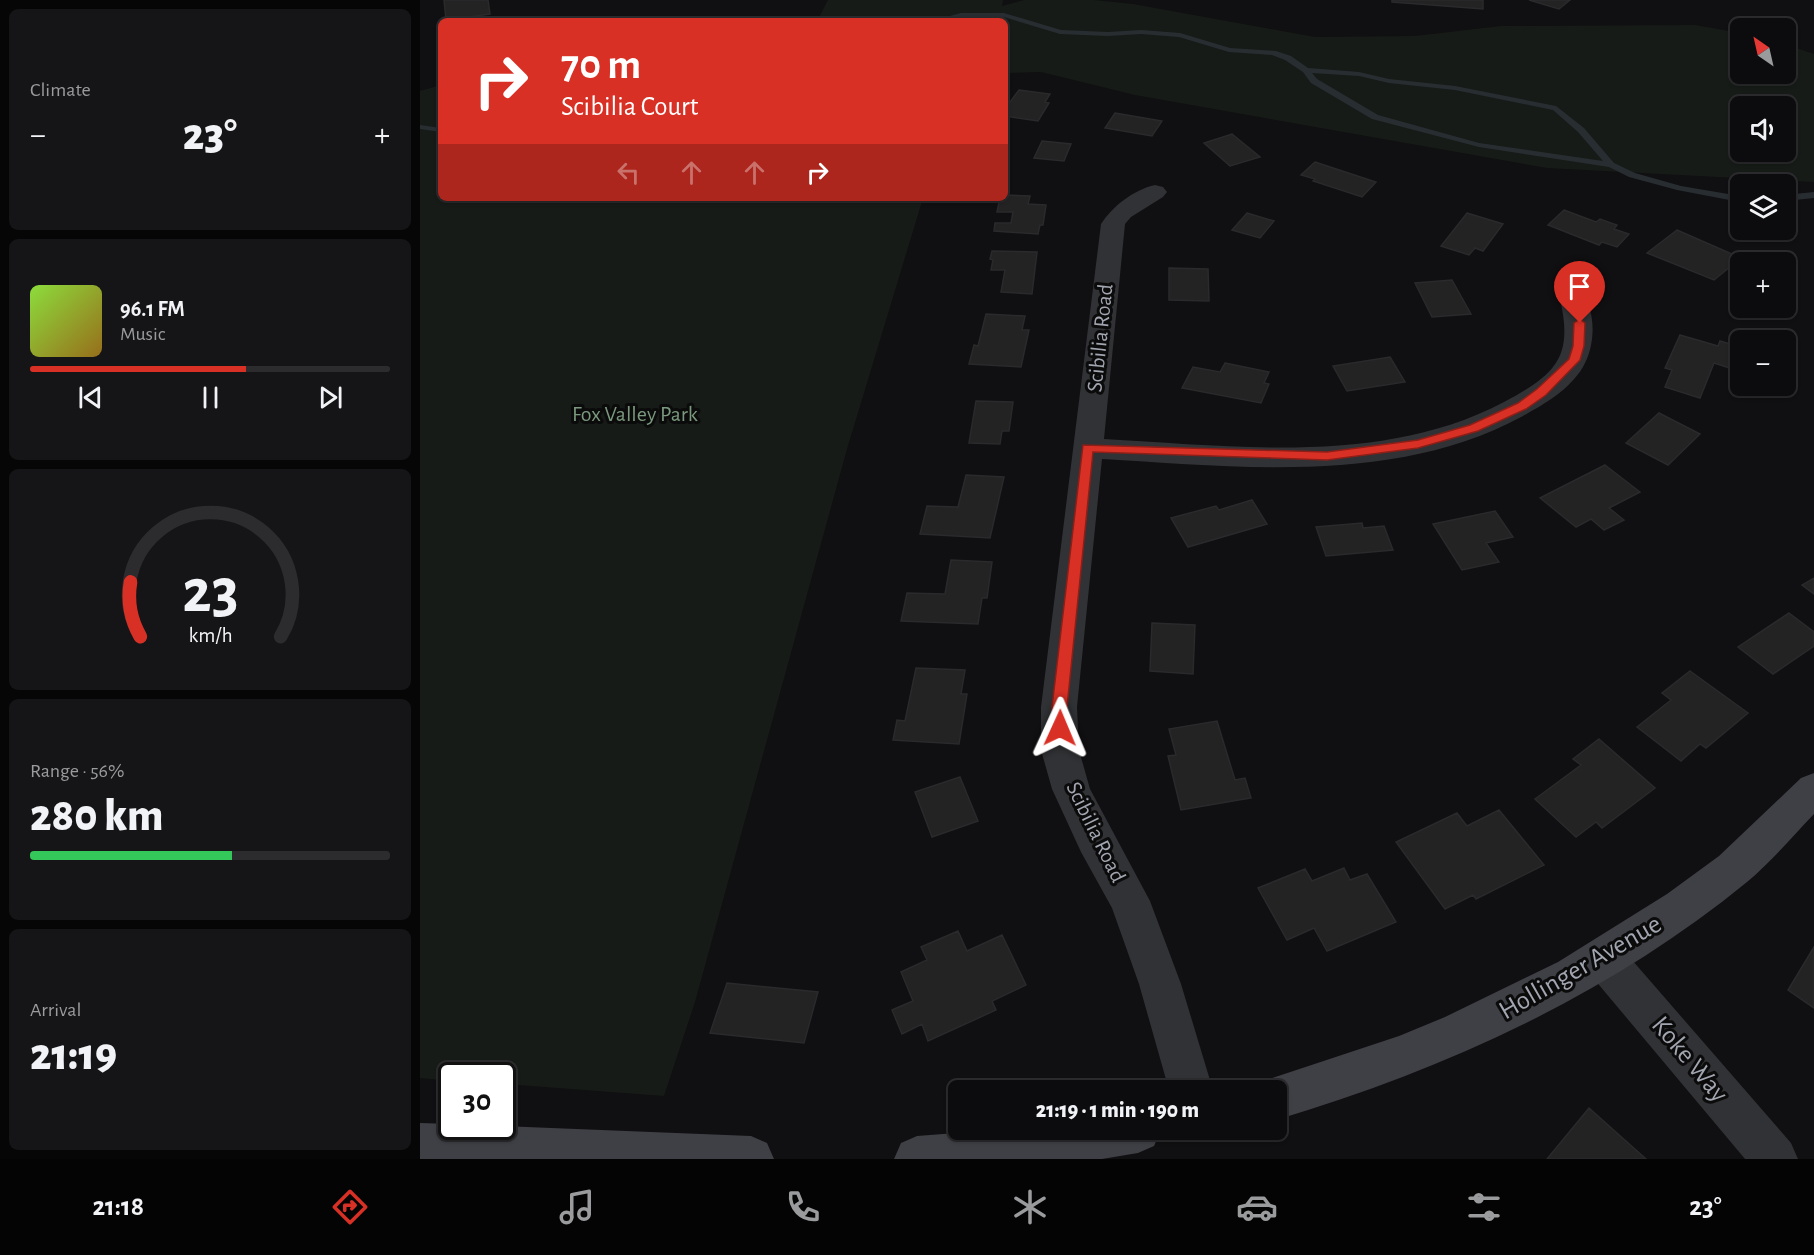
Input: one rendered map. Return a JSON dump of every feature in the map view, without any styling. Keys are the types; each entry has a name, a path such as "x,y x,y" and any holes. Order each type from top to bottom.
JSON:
{"street":[{"name":"Scibilia Road","path":"1155,192 1122,212 1113,224 1059,707 1060,750 1071,789 1095,840 1130,901 1160,984 1188,1080"},
{"path":"1087,448 1327,456 1418,444 1474,428 1522,406 1559,377 1574,360 1579,346 1580,323 1572,299"},
{"name":"Hollinger Avenue","path":"1287,1095 1426,1047 1549,991 1642,936 1735,867 1814,789"},
{"name":"Koke Way","path":"1604,959 1775,1159"},
{"path":"917,1159 1005,1152 1078,1140"},
{"path":"420,1146 751,1159"}],"green space":[{"path":"828,0 1003,0 1002,6 1024,0 1094,0 1133,4 1315,37 1415,36 1501,26 1695,25 1730,31 1730,84 1796,84 1796,48 1814,54 1814,182 1796,181 1796,174 1730,174 1730,178 1547,168 1135,95 1041,72 1008,73 1008,18 819,18"},
{"name":"Fox Valley Park","path":"438,86 438,201 922,201 847,449 695,1002 664,1096 516,1085 516,1062 438,1062 438,1080 420,1078 420,91"}],"building":[{"path":"444,0 488,0 490,14 446,18"},
{"path":"1392,0 1483,0 1483,9 1392,2"},
{"path":"1529,0 1570,0 1559,9"},
{"path":"1019,90 1050,94 1045,102 1049,103 1038,121 1008,116 1008,105"},
{"path":"1115,113 1162,121 1152,136 1105,128"},
{"path":"1232,134 1260,157 1230,166 1204,143"},
{"path":"1042,141 1071,144 1064,161 1034,158"},
{"path":"1315,162 1376,182 1362,197 1301,175"},
{"path":"1008,195 1030,196 1028,204 1046,205 1043,225 1040,225 1038,234 994,231 995,223 1011,223 1013,212 997,212 999,201 1008,201"},
{"path":"1564,210 1596,222 1600,219 1617,225 1614,229 1629,234 1617,247 1602,242 1599,245 1548,225"},
{"path":"1247,213 1274,221 1260,238 1232,230"},
{"path":"1467,213 1503,224 1483,251 1475,248 1469,255 1441,246"},
{"path":"1677,230 1730,253 1730,267 1714,280 1647,253"},
{"path":"992,251 1037,252 1032,294 1001,292 1005,270 991,270"},
{"path":"1169,268 1208,269 1209,301 1169,300"},
{"path":"1452,280 1471,314 1432,317 1415,283"},
{"path":"986,314 1025,316 1022,330 1029,330 1021,367 969,364 974,345 978,346"},
{"path":"1680,335 1718,346 1720,341 1730,344 1730,368 1714,363 1700,398 1665,387 1672,370 1665,368"},
{"path":"1390,357 1405,382 1347,391 1333,366"},
{"path":"1225,363 1269,372 1264,383 1269,384 1261,403 1182,388 1193,367 1220,372"},
{"path":"976,401 1013,402 1009,431 1002,431 1000,444 969,443"},
{"path":"1659,413 1700,434 1668,465 1626,443"},
{"path":"1605,465 1640,492 1609,508 1624,520 1604,530 1591,519 1576,527 1540,498"},
{"path":"966,475 1004,477 990,538 920,534 927,506 958,507"},
{"path":"1252,500 1267,524 1188,547 1171,518 1216,506 1219,510"},
{"path":"1495,511 1513,537 1486,543 1499,562 1462,570 1433,524"},
{"path":"1362,523 1363,528 1384,526 1393,550 1326,556 1316,527"},
{"path":"951,560 992,562 987,598 982,598 978,624 901,621 907,593 945,594"},
{"path":"1814,578 1814,594 1802,585"},
{"path":"1789,613 1814,632 1814,646 1773,674 1738,647"},
{"path":"1152,623 1195,625 1193,674 1150,671"},
{"path":"916,668 965,670 961,694 967,694 959,744 893,740 897,720 905,721"},
{"path":"1690,671 1748,713 1706,748 1700,744 1681,761 1637,727 1671,700 1662,693"},
{"path":"1217,721 1235,780 1245,778 1251,798 1181,810 1168,756 1176,755 1169,729"},
{"path":"1599,739 1655,788 1602,828 1596,822 1576,837 1535,799 1581,765 1573,759"},
{"path":"960,777 978,821 932,837 915,792"},
{"path":"1499,810 1544,865 1476,899 1473,895 1445,909 1396,842 1457,813 1467,826"},
{"path":"1344,868 1350,880 1367,874 1396,922 1327,951 1314,928 1287,940 1258,888 1305,869 1312,881"},
{"path":"958,931 967,951 1002,935 1026,985 992,1001 996,1010 928,1041 922,1024 902,1034 892,1010 913,1001 901,972 927,960 921,947"},
{"path":"1814,947 1814,1008 1788,990"},
{"path":"727,983 818,992 804,1043 710,1033"},
{"path":"1589,1108 1646,1159 1547,1159"}],"waterway":[{"path":"948,18 961,15 1004,15 1060,32 1108,34 1141,32 1180,35 1229,50 1273,53 1288,58 1306,70"},
{"path":"1306,70 1359,74 1389,81 1455,88 1556,108 1581,130 1611,165"},
{"path":"1306,70 1314,81 1375,117 1479,145 1611,165"},
{"path":"420,127 438,130"},
{"path":"1611,165 1632,175 1680,188 1730,197"},
{"path":"1796,197 1814,195"}],"route":[{"path":"1060,728 1059,707 1087,448 1327,456 1358,454 1418,444 1474,428 1522,406 1542,392 1574,360 1579,346 1580,323"}]}
